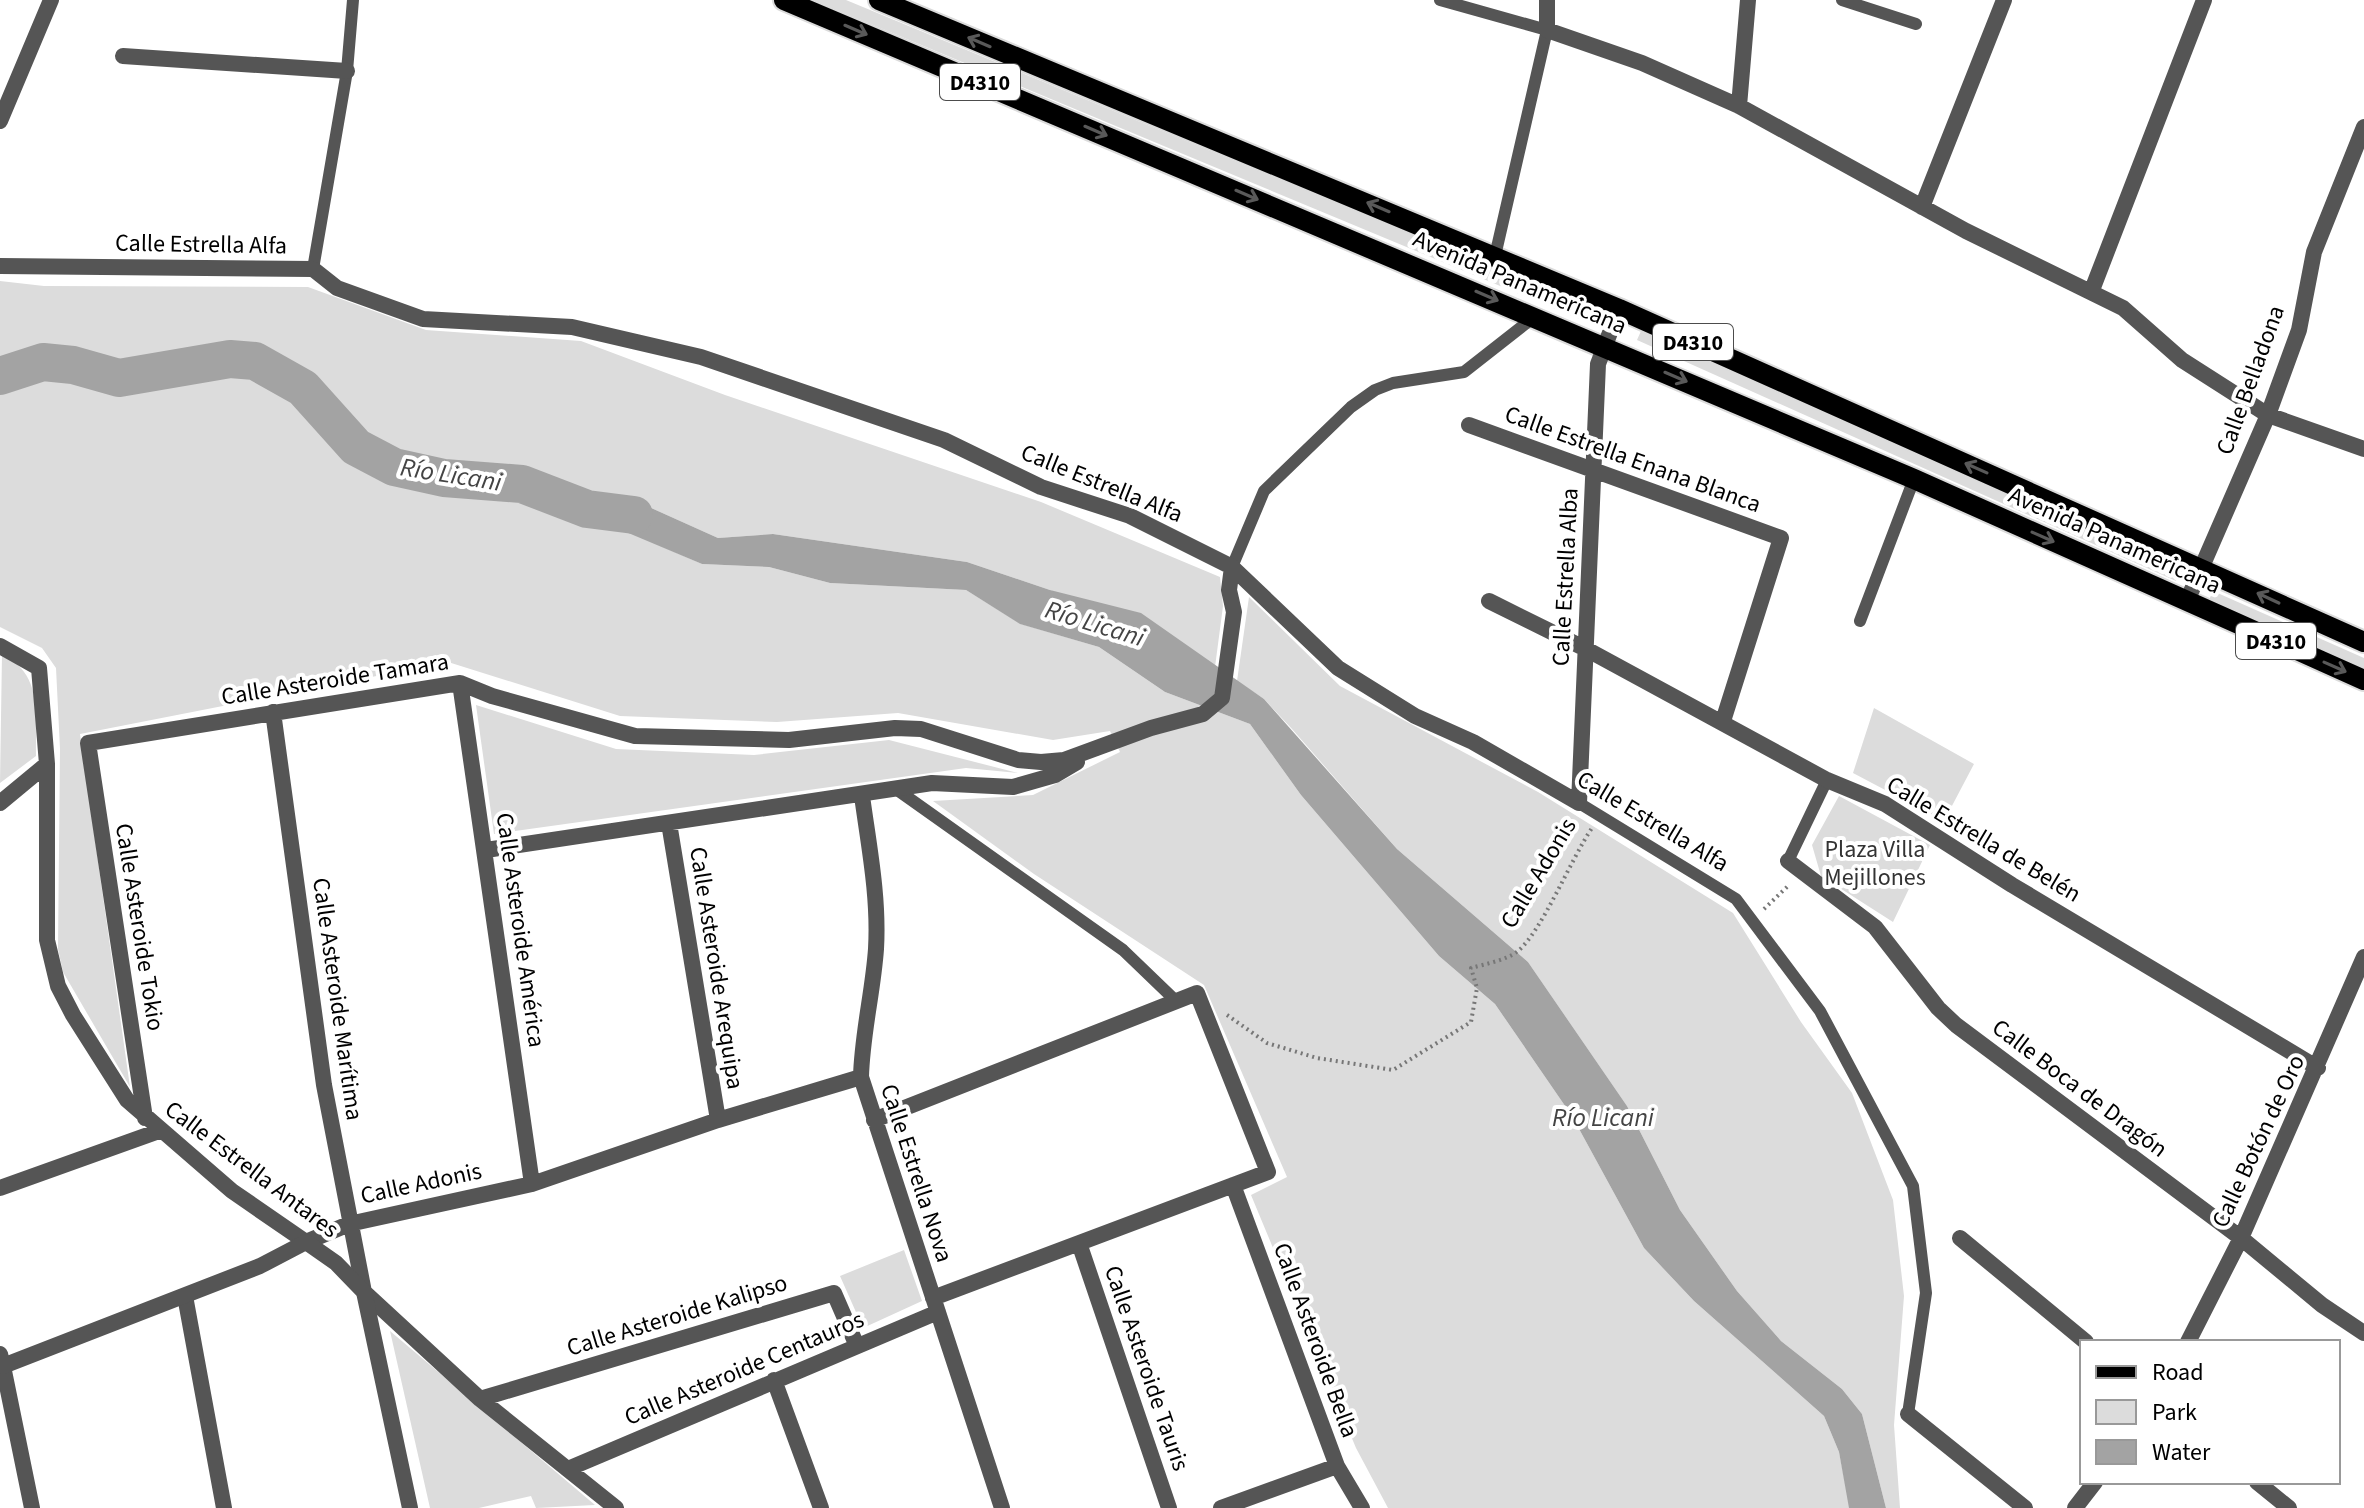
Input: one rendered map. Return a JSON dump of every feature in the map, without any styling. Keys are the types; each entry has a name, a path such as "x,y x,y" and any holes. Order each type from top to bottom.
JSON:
{"main road":[{"name":"Avenida Panamericana","path":"784,0 1605,346 1914,479 2364,680"},
{"name":"Avenida Panamericana","path":"879,0 1619,309 2364,642"}],"street":[{"path":"0,121 51,0"},
{"path":"1547,0 1547,30 1642,63 1739,106 1922,207 2123,308 2182,360 2268,415 2364,449"},
{"path":"1739,106 1748,0"},
{"path":"1922,207 2004,0"},
{"path":"2092,290 2204,0"},
{"path":"123,56 347,71"},
{"name":"Calle Belladona","path":"2187,601 2268,415 2299,330 2314,252 2364,127"},
{"name":"Calle Estrella Alfa","path":"0,266 313,269 337,288 423,319 572,327 701,357 944,440 1041,487 1130,516 1232,567 1338,668 1415,716 1473,742 1579,803"},
{"name":"Calle Estrella Alba","path":"1579,803 1598,364 1619,309"},
{"name":"Calle Estrella Enana Blanca","path":"1469,425 1781,538 1723,721"},
{"path":"486,850 862,796 932,783 1013,787 1035,782 1102,747 1151,728 1203,714 1222,698 1234,612 1229,590 1232,567"},
{"name":"Calle Estrella de Belén","path":"1489,601 1723,721 1827,780 1885,804 2012,885 2318,1068"},
{"name":"Calle Estrella Antares","path":"0,646 39,668 47,764 47,940 52,963 73,1015 127,1100 159,1131 232,1191 336,1263 480,1399 570,1468 614,1507"},
{"name":"Calle Asteroide Tamara","path":"88,743 460,683 492,696 635,736 789,740 895,728 921,729 1018,760 1041,762 1064,760 1102,747"},
{"name":"Calle Asteroide América","path":"460,683 532,1184"},
{"name":"Calle Asteroide Marítima","path":"273,712 324,1085 349,1224 410,1508"},
{"name":"Calle Asteroide Tokio","path":"88,743 145,1118"},
{"path":"0,803 47,764"},
{"name":"Calle Estrella Nova","path":"862,796 876,893 876,951 862,1037 861,1077 1002,1508"},
{"name":"Calle Asteroide Arequipa","path":"669,823 718,1120"},
{"name":"Calle Boca de Dragón","path":"1795,866 1875,927 1938,1008 1956,1025 2241,1238 2322,1305 2364,1333"},
{"name":"Calle Botón de Oro","path":"2189,1340 2241,1238 2364,957"},
{"path":"874,1120 1197,993"},
{"name":"Calle Asteroide Centauros","path":"570,1468 857,1346 936,1305 1079,1243 1268,1172 1197,993"},
{"name":"Calle Adonis","path":"1,1362 185,1296 260,1266 349,1224 532,1184 718,1120 861,1077"},
{"path":"0,1188 159,1131"},
{"name":"Calle Asteroide Bella","path":"1233,1185 1337,1466 1362,1508"},
{"path":"1960,1238 2084,1340"},
{"name":"Calle Asteroide Tauris","path":"1079,1243 1169,1508"},
{"name":"Calle Asteroide Kalipso","path":"480,1399 834,1293 857,1346"},
{"path":"185,1296 224,1508"},
{"path":"1,1362 32,1508"},
{"path":"774,1380 821,1508"},
{"path":"1908,1414 2025,1508"},
{"path":"1221,1508 1337,1466"},
{"path":"2075,1508 2093,1484"},
{"path":"2259,1484 2289,1508"}],"lane":[{"path":"313,269 347,71 353,0"},
{"path":"1440,0 1547,30 1495,256"},
{"path":"1842,0 1916,24"},
{"path":"1232,567 1264,491 1351,407 1375,390 1393,383 1464,372 1534,317"},
{"path":"1860,621 1914,479"},
{"path":"1795,866 1827,780"},
{"path":"896,789 1123,950 1176,1001"},
{"name":"Calle Estrella Alfa","path":"1579,803 1736,899 1820,1011 1913,1186 1926,1293 1908,1414"}],"path":[{"name":"Calle Adonis","path":"1197,993 1267,1043 1317,1058 1393,1070 1471,1022 1477,988 1471,968 1517,953 1535,931 1571,860 1600,816"},
{"path":"1752,921 1795,866"}],"green space":[{"path":"813,0 846,0 1601,313 1594,325"},
{"path":"0,281 44,286 308,287 426,330 581,341 725,395 1041,502 1220,577 1223,606 1215,667 1192,652 1050,590 967,562 773,534 718,538 649,507 580,497 647,540 702,564 769,567 830,583 966,590 1021,624 1099,647 1165,692 1250,724 1301,795 1439,956 1495,1004 1572,1116 1644,1248 1694,1301 1824,1416 1839,1452 1850,1508 1388,1508 1356,1448 1251,1195 1287,1177 1204,985 1034,874 933,801 1033,795 1120,752 1110,731 1053,740 898,713 777,722 620,716 448,662 80,734 130,1087 63,972 58,949 60,749 56,668 42,648 0,627"},
{"path":"1641,331 2180,572 2176,581 1637,340"},
{"path":"2213,591 2364,658 2364,669 2209,600"},
{"path":"1249,597 1340,686 1538,792 1733,913 1801,1022 1852,1093 1893,1200 1904,1296 1894,1425 1900,1508 1886,1508 1862,1414 1842,1389 1781,1341 1737,1291 1680,1210 1627,1106 1528,962 1397,849 1264,699 1237,681"},
{"path":"2,654 25,673 31,685 36,711 36,756 0,783"},
{"path":"476,705 616,749 754,755 889,740 1018,773 966,768 494,834"},
{"name":"Plaza Villa Mejillones","path":"1874,708 1974,764 1944,821 1853,773"},
{"name":"Plaza Villa Mejillones","path":"1839,796 1930,845 1893,922 1821,876 1812,845"},
{"path":"904,1250 922,1301 863,1328 840,1276"},
{"path":"390,1331 595,1505 536,1508 531,1496 479,1508 430,1508"}],"water":[{"name":"Río Licani","path":"579,496 649,507 718,538 773,534 967,562 1050,590 1141,613 1264,699 1397,849 1528,962 1627,1106 1680,1210 1737,1291 1781,1341 1842,1389 1862,1414 1886,1508 1849,1508 1839,1452 1824,1416 1694,1301 1644,1248 1572,1116 1495,1004 1439,956 1301,795 1250,724 1165,692 1099,647 1020,624 966,590 830,583 769,567 702,564 588,516"}],"waterway":[{"name":"Río Licani","path":"0,376 43,362 73,365 119,378 230,359 255,361 303,388 356,447 394,467 444,478 522,484 587,509 634,515"}]}
